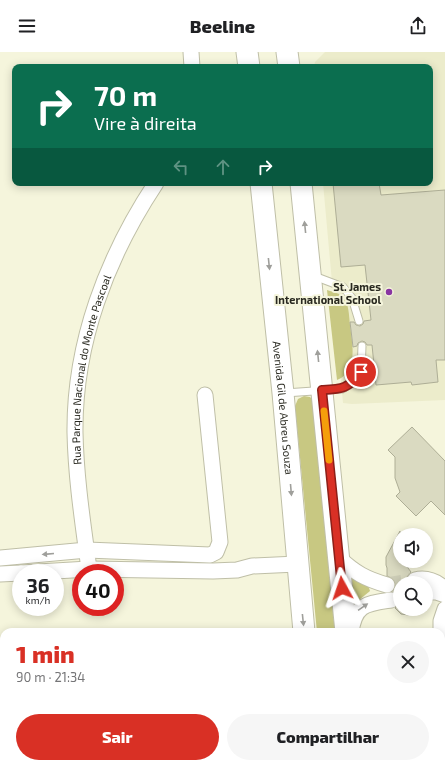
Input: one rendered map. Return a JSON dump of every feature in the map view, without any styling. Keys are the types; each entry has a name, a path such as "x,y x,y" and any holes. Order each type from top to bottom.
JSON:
{"street":[{"path":"191,52 192,64"},
{"path":"247,52 249,64"},
{"path":"287,52 289,64"},
{"name":"Rua Parque Nacional do Monte Pascoal","path":"88,564 77,475 75,432 77,392 82,356 89,325 102,287 139,210 154,186"},
{"name":"Avenida Gil de Abreu Souza","path":"261,186 283,393 304,628"},
{"path":"300,186 346,628"},
{"path":"0,558 87,550 210,554 216,552 220,542 205,395"},
{"path":"339,558 360,576 389,592 365,604 359,609 354,617 352,628"},
{"path":"124,570 213,572 237,570 252,566 297,564"},
{"path":"0,574 12,573"},
{"path":"433,581 445,589"},
{"path":"433,592 445,595"},
{"path":"441,628 440,621 445,609"}],"lane":[{"path":"310,274 342,287 352,298 359,321"},
{"path":"283,393 342,389 354,382 361,372 362,346"}],"shaded area":[{"name":"St. James International School","path":"325,52 445,52 445,400 352,404 343,403 323,186 433,186 433,64 315,64"},
{"path":"327,290 340,295 346,301 353,348 349,370 344,376 337,380"},
{"path":"304,396 312,399 335,628 317,628 295,406 298,399"},
{"path":"351,576 368,585 370,591 353,605 349,577"}],"building":[{"name":"St. James International School","path":"333,186 380,186 381,195 445,190 445,360 436,360 438,382 412,385 411,382 376,385 372,345 367,345 362,341 358,343 357,346 353,347 350,322 354,322 356,325 360,326 364,321 371,320 365,265 341,267"},
{"path":"412,427 445,461 445,515 431,501 416,516 396,496 400,492 395,478 395,457 388,450"},
{"path":"393,544 393,568 408,568 411,572 408,576 393,576 393,579 387,576 386,557"}],"tunnel":[{"path":"387,585 393,584"}],"slow traffic":[{"path":"324,411 329,460"}],"place":[{"name":"St. James International School","path":"389,292"}],"route":[{"path":"342,588 322,390 342,389 354,382 361,372"}]}
